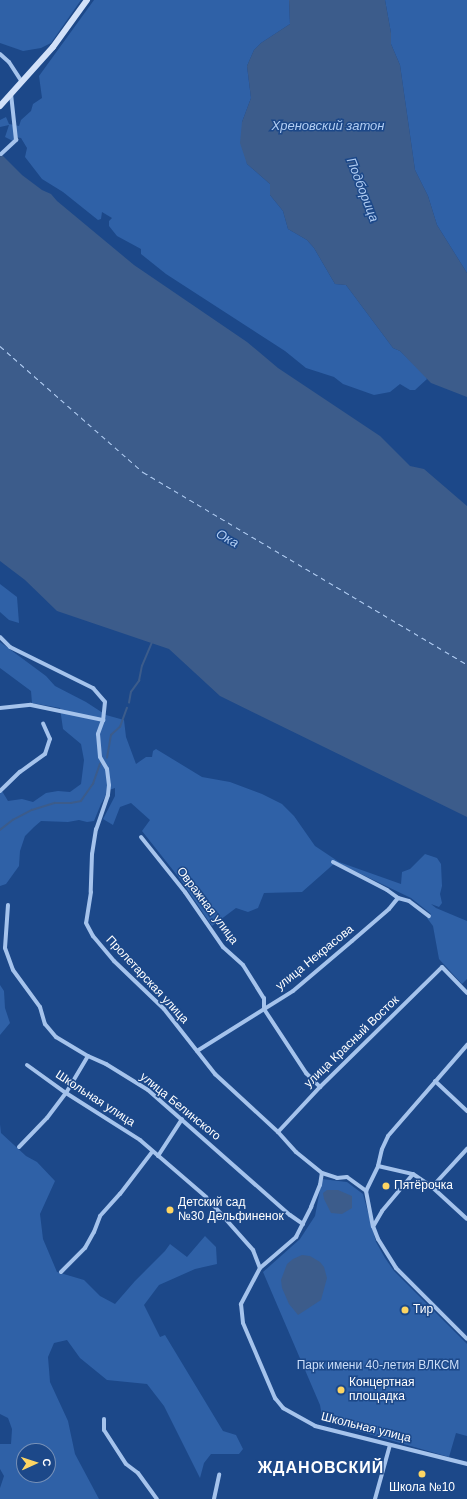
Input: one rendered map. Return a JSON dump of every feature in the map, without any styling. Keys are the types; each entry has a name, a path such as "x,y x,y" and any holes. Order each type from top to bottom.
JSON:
{"main road":[{"path":"0,106 53,47 87,0"}],"street":[{"path":"0,54 9,62 22,82"},
{"path":"2,154 16,140 11,94"},
{"name":"Пролетарская улица","path":"0,638 10,647 35,660 54,667 93,688 105,702 103,720 98,734 100,757 108,769 108,795 96,829 86,923 93,936 114,961 164,1009 215,1074 278,1132 296,1152 322,1173"},
{"path":"0,708 31,705 103,720"},
{"path":"0,791 20,772 46,754 50,739 43,723"},
{"name":"Овражная улица","path":"141,837 185,892 223,947 242,965 264,998 264,1009 306,1073 320,1087"},
{"path":"333,862 387,890 398,898 409,901 429,916"},
{"name":"улица Некрасова","path":"197,1051 293,991 352,942 389,909 398,898"},
{"name":"улица Белинского","path":"8,905 5,948 13,970 40,1007 45,1024 56,1037 88,1056 106,1064 148,1090 290,1215 303,1224"},
{"name":"улица Красный Восток","path":"278,1132 320,1087 442,967 467,993"},
{"path":"467,1045 388,1136 382,1148 378,1166 366,1191 373,1226 378,1239 396,1268 467,1338"},
{"path":"19,1147 47,1118 66,1093 88,1056"},
{"name":"Школьная улица","path":"27,1065 66,1093 140,1140 152,1152 206,1197 254,1250 260,1268 241,1304 243,1323 275,1398 283,1408 290,1414 315,1426 467,1464"},
{"path":"435,1081 467,1111"},
{"path":"158,1156 182,1119"},
{"path":"432,1187 467,1149"},
{"path":"61,1272 85,1248 94,1232 100,1216 120,1194 152,1152"},
{"path":"378,1166 413,1174 432,1187 467,1220"},
{"path":"260,1268 296,1237 313,1202 322,1173 337,1178 347,1177 366,1191"},
{"path":"373,1226 382,1211 413,1174"},
{"path":"104,1419 104,1430 126,1464 138,1473 157,1499"},
{"path":"375,1499 390,1445"},
{"path":"214,1499 219,1475"}],"green space":[{"path":"0,0 81,0 51,43 41,48 23,51 0,43"},
{"path":"94,0 289,0 290,24 261,43 254,50 247,66 251,98 242,122 242,129 247,164 270,184 270,195 283,211 288,229 307,240 314,248 335,284 346,285 393,348 400,351 424,374 427,379 415,390 410,390 400,384 390,392 374,395 343,384 334,377 306,368 285,351 166,274 141,254 141,249 117,236 109,226 109,221 112,218 102,212 101,219 98,220 63,192 42,179 25,157 27,148 21,138 15,137 13,141 5,137 9,125 0,127 0,120 6,117 9,124 19,126 21,120 31,111 33,104 42,98 39,76"},
{"path":"385,0 467,0 467,273 437,225 428,196 415,170 400,65 391,44 391,33"},
{"path":"0,584 17,597 19,623 9,620 0,612"},
{"path":"0,642 46,676 55,686 86,702 106,715 124,720 126,737 136,764 146,757 152,757 153,751 156,749 202,777 230,782 262,794 282,804 294,816 315,846 339,862 401,884 402,872 410,869 425,854 437,858 441,864 442,886 440,894 442,903 439,907 431,904 436,908 467,921 467,979 462,984 439,959 433,926 427,918 431,914 411,898 336,862 302,892 264,893 258,908 248,912 236,908 212,926 180,879 142,831 150,820 131,803 120,807 113,825 103,819 115,796 115,788 109,790 94,821 41,821 25,836 20,851 19,866 6,884 0,886 0,792 2,791 8,801 22,799 33,802 46,793 58,791 70,792 81,784 84,760 81,744 63,729 60,708 32,703 31,691 0,668"},
{"path":"0,985 4,991 5,1008 10,1023 0,1035"},
{"path":"0,1124 1,1133 26,1156 37,1162 55,1181 40,1214 43,1239 57,1272 84,1280 100,1296 115,1304 170,1244 187,1257 205,1236 216,1247 217,1264 195,1269 159,1285 144,1305 160,1337 165,1335 223,1431 236,1435 243,1449 239,1454 211,1454 204,1463 200,1478 164,1406 147,1384 107,1380 80,1358 67,1340 54,1343 48,1357 50,1382 68,1421 75,1454 99,1499 0,1499 0,1488 4,1476 0,1469 0,1444 11,1444 12,1429 8,1418 0,1414"},
{"name":"Парк имени 40-летия ВЛКСМ","path":"322,1179 347,1182 363,1194 376,1242 394,1271 467,1344 467,1436 456,1433 449,1457 323,1421 320,1405 263,1272 300,1239 315,1216"}],"water":[{"name":"Хреновский затон","path":"289,0 385,0 391,33 391,44 400,65 415,170 428,196 437,225 467,273 467,397 431,383 400,351 393,348 346,285 335,284 314,248 307,240 288,229 283,211 270,195 270,184 247,164 240,143 242,122 251,98 247,66 254,50 261,43 290,24"},
{"name":"Ока","path":"0,153 22,175 42,190 51,194 57,201 134,265 247,342 278,368 380,436 410,466 424,469 467,506 467,817 220,696 169,649 57,611 25,580 0,561"},
{"path":"327,1190 338,1190 352,1196 352,1208 342,1214 331,1213 324,1199 323,1193"},
{"path":"302,1255 310,1256 320,1262 324,1267 327,1278 321,1300 298,1315 289,1304 282,1288 281,1280 287,1264 293,1259"}],"waterway":[{"path":"129,703 131,692 139,681 142,666 152,642"},
{"path":"107,758 111,735 120,727 127,708"},
{"path":"0,830 13,820 32,810 55,803 71,803 81,801 93,784 100,764"}],"ferry route":[{"path":"0,346 143,472 467,664"}],"place":[{"name":"Пятёрочка","path":"386,1186"},
{"name":"Детский сад №30 Дельфиненок","path":"170,1210"},
{"name":"Тир","path":"405,1310"},
{"name":"Концертная площадка","path":"341,1390"},
{"name":"Школа №10","path":"422,1474"}],"district":[{"name":"ЖДАНОВСКИЙ","path":"321,1468"}],"water label":[{"name":"Подборица","path":"362,190"}]}
